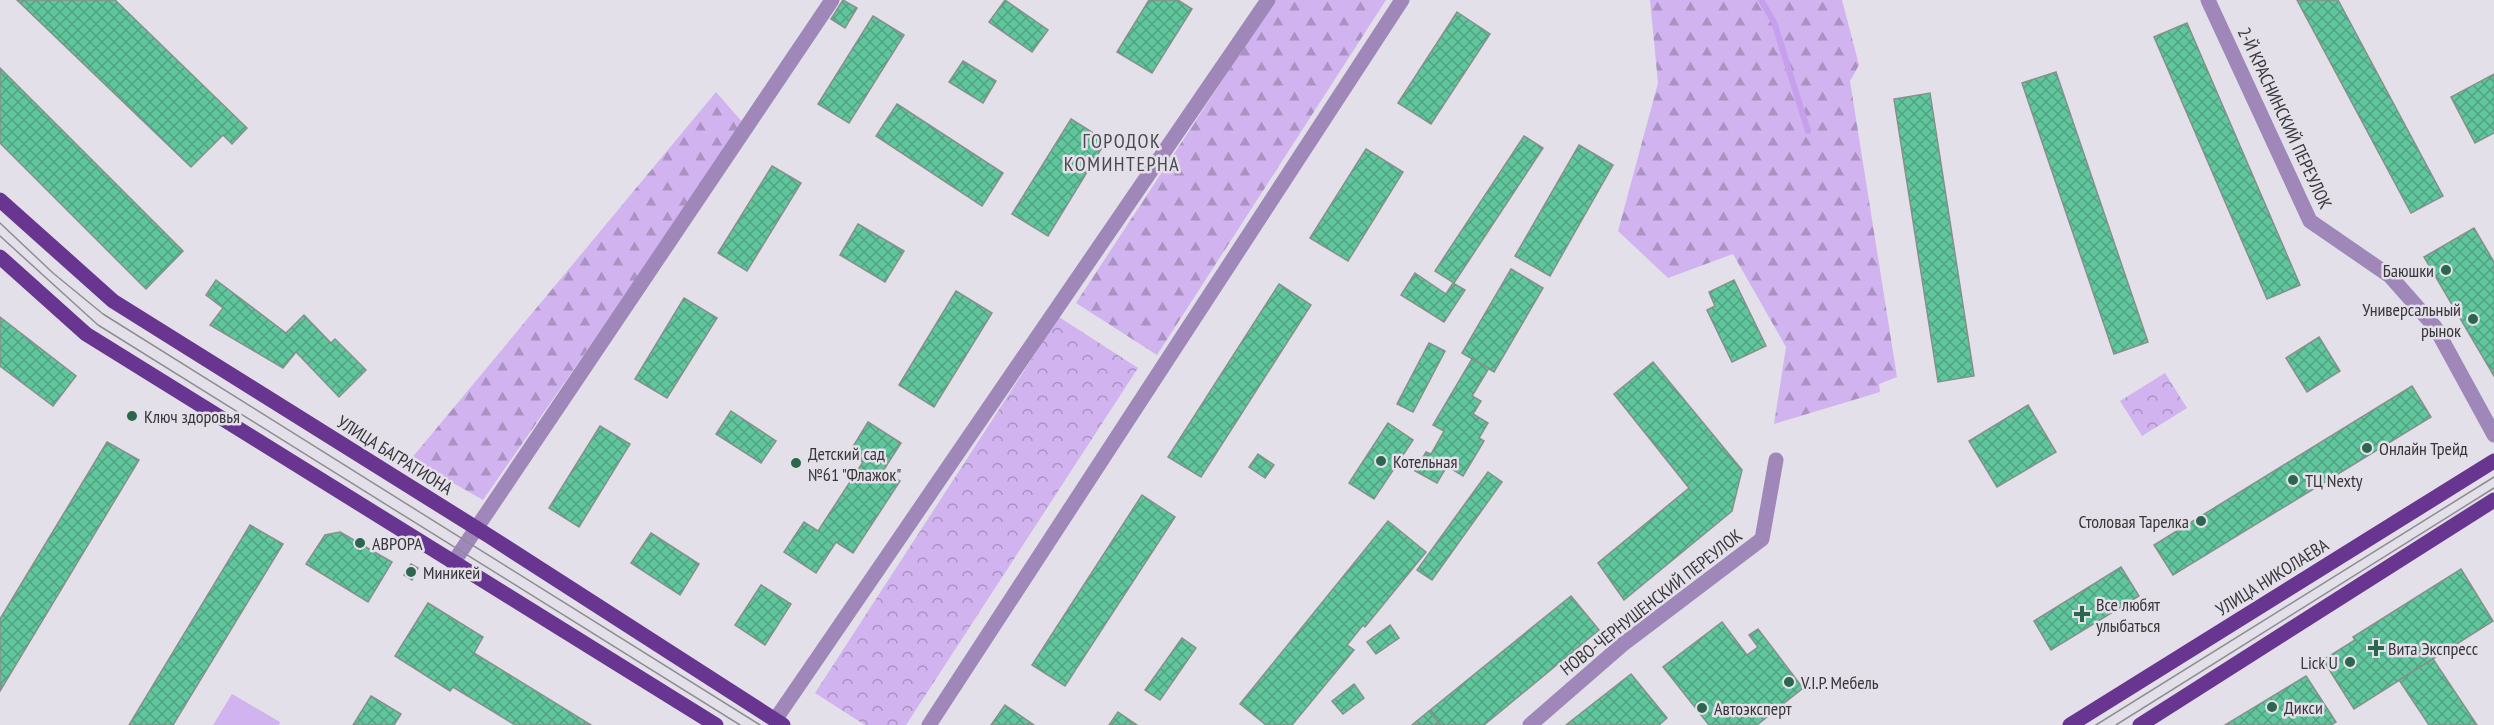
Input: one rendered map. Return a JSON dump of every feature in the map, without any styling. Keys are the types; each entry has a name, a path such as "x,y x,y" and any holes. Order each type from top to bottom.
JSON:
{"main road":[{"name":"УЛИЦА БАГРАТИОНА","path":"0,201 113,301 779,723"},
{"path":"0,257 86,334 716,725"},
{"name":"УЛИЦА НИКОЛАЕВА","path":"2070,725 2494,461"},
{"path":"2140,725 2494,500"}],"street":[{"path":"453,563 474,528 832,0"},
{"path":"779,723 1269,0"},
{"path":"929,725 1402,0"},
{"name":"2-Й КРАСНИНСКИЙ ПЕРЕУЛОК","path":"2208,0 2310,221 2390,276 2435,327 2494,435"},
{"name":"НОВО-ЧЕРНУШЕНСКИЙ ПЕРЕУЛОК","path":"1530,725 1622,645 1762,539 1776,460"}],"green space":[{"path":"1275,0 1386,0 1157,355 1076,303"},
{"path":"1650,0 1842,0 1859,65 1850,81 1897,377 1879,384 1880,392 1774,424 1786,347 1733,254 1668,278 1618,231 1658,83"},
{"path":"716,92 744,124 483,500 411,459"},
{"path":"1059,317 1138,368 906,725 865,725 815,693"},
{"path":"2165,373 2187,408 2142,436 2120,401"},
{"path":"232,694 280,722 279,725 213,725"}],"building":[{"path":"17,0 115,0 247,128 232,144 223,135 191,167"},
{"path":"843,0 857,8 845,28 831,19"},
{"path":"1005,0 1048,30 1032,52 989,22"},
{"path":"1149,0 1178,0 1192,9 1152,73 1117,52"},
{"path":"2297,0 2338,0 2443,196 2411,213"},
{"path":"1457,12 1490,34 1431,124 1398,103"},
{"path":"873,16 904,35 849,123 818,104"},
{"path":"2187,23 2300,285 2267,299 2154,37"},
{"path":"963,61 996,81 983,103 949,82"},
{"path":"0,68 183,251 146,289 0,143"},
{"path":"2056,72 2148,342 2114,354 2022,83"},
{"path":"2494,74 2494,133 2475,143 2451,97"},
{"path":"1930,93 1974,376 1938,382 1894,99"},
{"path":"897,104 1003,173 982,206 876,136"},
{"path":"1071,119 1106,141 1048,236 1012,214"},
{"path":"1524,136 1543,148 1454,283 1435,271"},
{"path":"1579,145 1613,165 1550,276 1515,256"},
{"path":"1366,149 1403,172 1348,261 1310,238"},
{"path":"772,166 801,183 747,271 718,253"},
{"path":"858,224 904,251 885,282 840,255"},
{"name":"Универсальный рынок","path":"2474,228 2494,262 2494,376 2424,257"},
{"path":"1511,269 1543,288 1494,372 1462,353"},
{"path":"1415,273 1446,294 1453,283 1465,290 1444,322 1401,295"},
{"path":"216,280 286,333 304,315 331,343 335,339 366,370 339,397 296,352 283,368 210,325 223,308 206,295"},
{"path":"1734,280 1766,346 1732,362 1707,310 1715,306 1709,292"},
{"path":"1279,284 1311,305 1201,477 1168,457"},
{"path":"956,291 992,313 934,407 899,385"},
{"path":"684,298 717,318 667,398 635,379"},
{"path":"0,317 76,376 53,406 0,366"},
{"path":"2319,337 2340,371 2307,392 2286,358"},
{"path":"1429,343 1445,351 1413,412 1397,404"},
{"path":"1472,359 1489,368 1472,396 1481,401 1473,414 1488,423 1479,438 1484,441 1463,476 1447,466 1437,483 1415,471 1426,452 1431,454 1444,431 1433,425"},
{"path":"1653,362 1742,470 1732,511 1624,600 1598,563 1689,488 1614,394"},
{"path":"2412,386 2431,417 2173,575 2154,545"},
{"path":"2028,405 2056,452 1997,487 1969,441"},
{"path":"731,411 776,441 761,463 716,434"},
{"path":"868,422 901,443 883,471 900,481 853,553 836,542 816,573 784,552 804,522 818,531 863,462 849,453"},
{"name":"Котельная","path":"1388,423 1413,440 1374,499 1349,483"},
{"path":"600,426 630,444 579,527 549,508"},
{"path":"107,442 139,460 0,691 0,619"},
{"path":"1258,454 1274,465 1265,478 1249,467"},
{"path":"1488,472 1502,482 1432,580 1417,570"},
{"path":"1142,495 1175,517 1065,686 1032,665"},
{"path":"1388,521 1426,552 1365,627 1363,625 1347,645 1354,650 1292,725 1266,725 1240,704"},
{"path":"250,525 283,544 173,725 129,725"},
{"path":"340,532 392,562 368,602 306,564 325,535"},
{"path":"651,533 699,564 680,595 631,563"},
{"name":"Миникей","path":"411,564 418,568 412,580 404,575"},
{"path":"2121,567 2139,596 2051,650 2034,621"},
{"path":"2461,569 2493,621 2354,709 2323,660 2355,640 2353,637"},
{"path":"761,585 791,604 765,645 735,625"},
{"path":"1571,596 1599,630 1484,725 1441,725 1429,711"},
{"path":"428,603 483,637 474,653 591,725 515,725 453,687 450,691 395,656"},
{"path":"1722,622 1747,655 1758,647 1749,635 1758,629 1803,688 1757,725 1709,725 1663,667"},
{"path":"1390,625 1399,638 1376,654 1367,642"},
{"path":"1182,638 1196,648 1160,700 1145,690"},
{"path":"2433,659 2477,725 2429,725 2399,680"},
{"path":"1631,674 1667,718 1659,725 1566,725"},
{"path":"2306,676 2336,722 2331,725 2225,725"},
{"path":"1354,684 1364,698 1343,714 1332,701"},
{"path":"371,696 401,714 394,725 353,725"},
{"path":"1005,705 1034,725 991,725"},
{"path":"1429,711 1441,725 1412,725"},
{"path":"1118,712 1137,725 1109,725"}],"waterway":[{"path":"1761,0 1774,22 1808,131"}],"tram line":[{"path":"0,223 53,273 103,314 760,725"},
{"path":"0,236 98,325 740,725"},
{"path":"2096,725 2494,477"},
{"path":"2116,725 2494,488"}],"place":[{"name":"Баюшки","path":"2446,270"},
{"name":"Универсальный рынок","path":"2473,319"},
{"name":"Ключ здоровья","path":"132,416"},
{"name":"Онлайн Трейд","path":"2367,448"},
{"name":"Котельная","path":"1381,461"},
{"name":"Детский сад №61 \"Флажок\"","path":"796,463"},
{"name":"ТЦ Nexty","path":"2293,480"},
{"name":"Столовая Тарелка","path":"2201,521"},
{"name":"ABPOPA","path":"360,543"},
{"name":"Миникей","path":"411,572"},
{"name":"Все любят улыбаться","path":"2082,614"},
{"name":"Вита Экспресс","path":"2376,648"},
{"name":"Lick U","path":"2350,662"},
{"name":"V.I.P. Мебель","path":"1789,682"},
{"name":"Дикси","path":"2272,707"},
{"name":"Автоэксперт","path":"1702,708"}],"district":[{"name":"ГОРОДОК КОМИНТЕРНА","path":"1122,152"}]}
